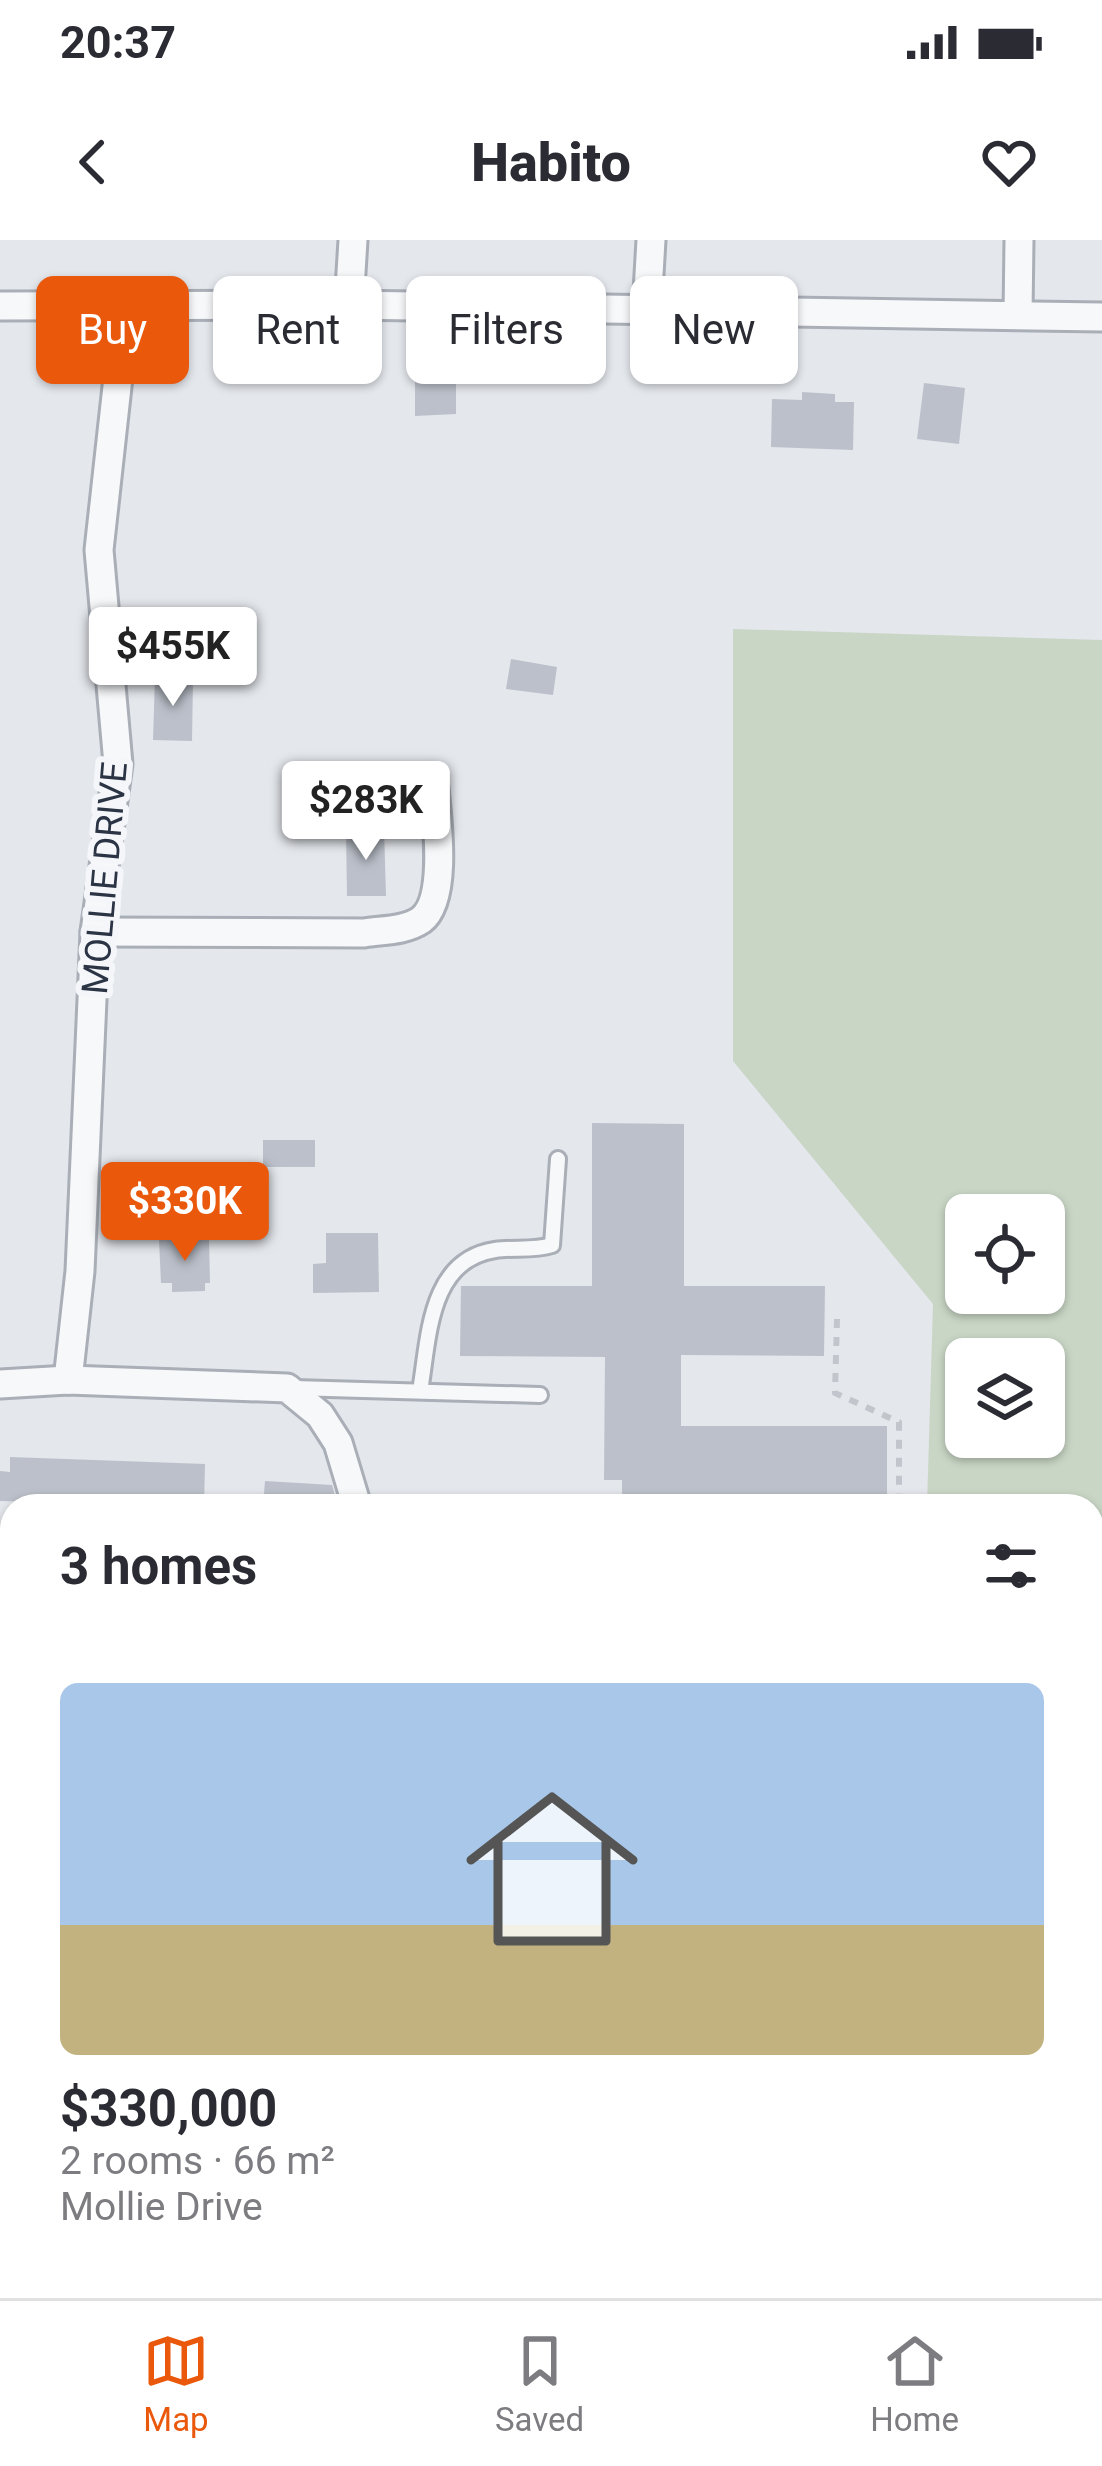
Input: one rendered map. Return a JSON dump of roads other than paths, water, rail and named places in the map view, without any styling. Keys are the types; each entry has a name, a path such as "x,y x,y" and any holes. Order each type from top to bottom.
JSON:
{"street":[{"path":"351,276 353,240"},
{"path":"648,276 651,240"},
{"path":"1018,315 1019,240"},
{"path":"0,306 36,305"},
{"path":"382,305 630,309"},
{"path":"798,311 1102,316"},
{"name":"MOLLIE DRIVE","path":"68,1380 80,1270 95,932 118,764 99,550 117,384"},
{"path":"95,932 364,932 407,927 424,918 434,903 439,837 434,788"},
{"path":"0,1384 68,1380 287,1388 320,1415 338,1443 353,1494"}],"lane":[{"path":"420,1391 436,1300 447,1276 466,1260 492,1250 552,1245 558,1160"},
{"path":"287,1388 540,1394"}]}
